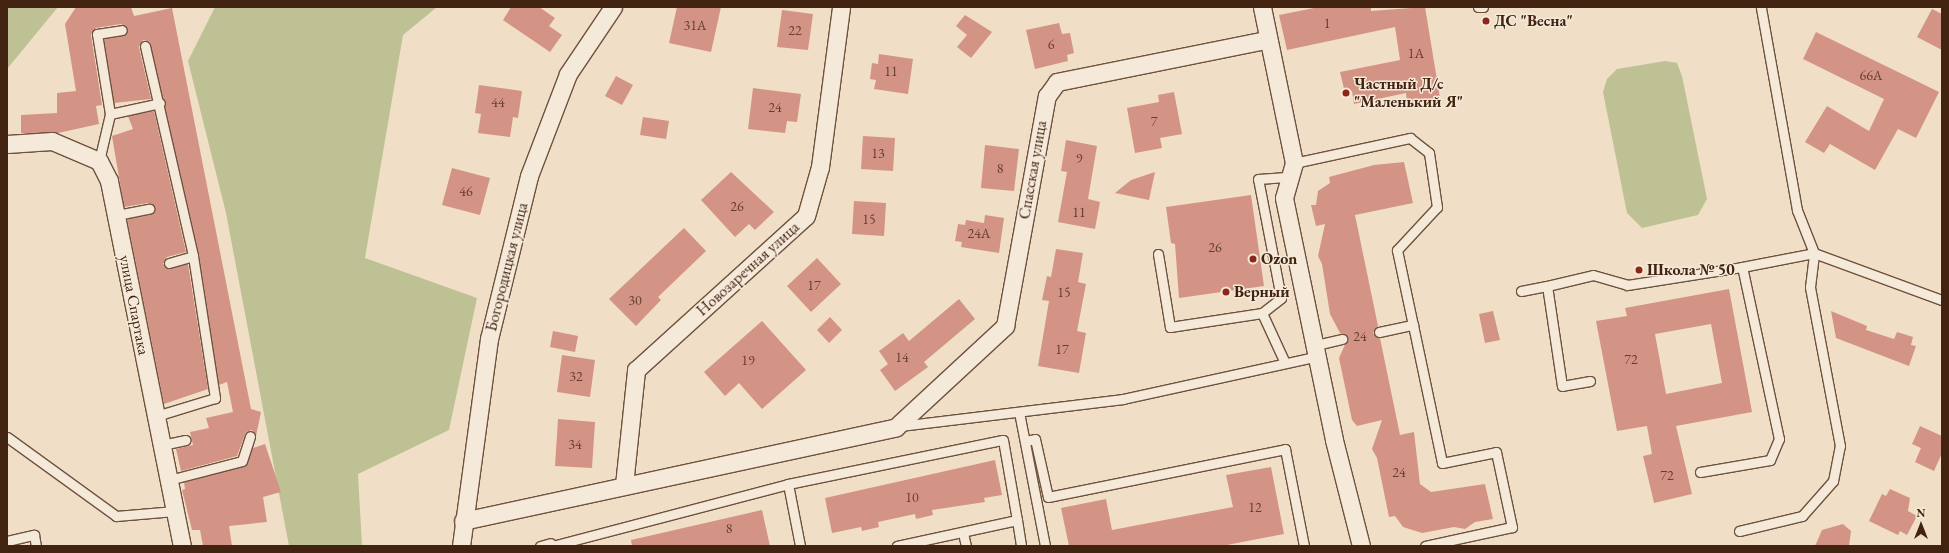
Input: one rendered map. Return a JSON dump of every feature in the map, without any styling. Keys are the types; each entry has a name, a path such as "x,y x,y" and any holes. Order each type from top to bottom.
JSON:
{"street":[{"name":"Богородицкая улица","path":"461,546 463,521 489,339 529,176 568,74 613,7"},
{"name":"Новозаречная улица","path":"624,485 636,370 806,216 820,167 841,7"},
{"path":"1262,7 1266,40 1292,170 1284,198 1360,546"},
{"name":"Спасская улица","path":"896,427 1005,326 1047,96 1058,82 1266,40"},
{"path":"7,144 52,141 99,161"},
{"name":"улица Спартака","path":"99,161 109,181 117,215 182,546"},
{"path":"463,521 896,427"}],"lane":[{"path":"1478,7 1483,7"},
{"path":"1740,531 1802,516 1833,481 1840,446 1810,287 1814,253 1797,210 1761,7"},
{"path":"99,161 110,114 97,34 122,30"},
{"path":"145,46 160,103 193,256 215,398 156,416"},
{"path":"110,114 160,103"},
{"path":"1158,254 1170,327 1262,313 1281,298 1258,179 1410,138 1429,154 1437,208 1397,250 1442,463 1496,452 1512,527 1425,546"},
{"path":"117,215 149,209"},
{"path":"1521,291 1593,275 1627,285 1814,253 1942,300"},
{"path":"169,263 193,256"},
{"path":"1700,472 1770,460 1779,439 1742,266"},
{"path":"1547,286 1562,386 1590,381"},
{"path":"1262,313 1285,363"},
{"path":"1379,332 1413,325"},
{"path":"896,427 1123,400 1285,363 1317,351 1342,339"},
{"path":"1019,412 1044,546"},
{"path":"169,480 242,461 250,436"},
{"path":"7,437 116,516 175,511"},
{"path":"1025,441 1035,439 1048,497 1285,449 1304,546"},
{"path":"162,445 185,440"},
{"path":"540,546 551,545 788,484 1003,440 1022,546"},
{"path":"788,484 800,546"},
{"path":"897,546 964,533 1018,520"},
{"path":"964,533 966,546"},
{"path":"7,541 34,535 36,546"}],"green space":[{"path":"7,7 58,7 7,69"},
{"path":"215,7 437,7 403,35 365,258 477,298 449,430 358,474 362,546 289,546 226,213 188,61"},
{"path":"1665,61 1677,63 1682,76 1707,199 1698,215 1642,228 1627,213 1603,92 1607,79 1617,69"}],"building":[{"path":"76,7 131,7 134,16 172,8 251,409 261,412 256,436 252,430 246,432 237,456 181,471 176,449 193,445 190,432 209,428 206,418 233,412 227,382 219,385 199,255 150,42 143,40 139,47 151,99 114,103 104,39 123,36 128,29 121,24 96,28 91,35 102,105 96,106 99,124 58,133 21,133 21,115 57,113 57,93 76,91 65,24"},
{"path":"511,7 539,7 555,18 549,26 562,35 550,52 503,20"},
{"path":"677,7 721,7 711,52 669,43"},
{"path":"1319,7 1371,7 1371,11 1425,7 1440,98 1407,103 1406,93 1354,104 1352,91 1345,93 1340,72 1400,60 1395,27 1287,50 1279,15"},
{"path":"1932,9 1942,14 1942,50 1917,37"},
{"path":"782,10 813,14 808,50 777,47"},
{"path":"965,15 992,32 971,58 957,47 967,35 956,26"},
{"path":"1059,23 1062,34 1070,33 1074,53 1067,55 1068,61 1035,69 1026,30"},
{"path":"1816,32 1939,92 1916,138 1898,129 1875,170 1830,144 1824,153 1805,142 1827,106 1869,131 1884,99 1803,59"},
{"path":"879,54 913,59 908,94 874,89 876,80 870,79 872,63 878,64"},
{"path":"616,76 633,85 622,105 605,96"},
{"path":"479,85 522,91 518,118 513,117 510,137 478,133 481,114 475,113"},
{"path":"753,88 801,94 797,122 787,121 785,133 748,129"},
{"path":"1174,92 1182,134 1160,138 1162,148 1135,153 1127,108 1159,102 1158,95"},
{"path":"154,111 186,252 167,257 163,264 170,269 188,264 208,389 164,404 127,219 150,215 155,208 148,203 124,207 112,136 133,129 128,116"},
{"path":"643,117 669,121 666,139 640,135"},
{"path":"863,136 895,138 893,171 861,169"},
{"path":"1066,140 1097,146 1088,199 1100,202 1095,229 1058,222 1067,172 1061,171"},
{"path":"985,145 1019,149 1014,191 981,188"},
{"path":"1404,162 1413,203 1355,215 1378,326 1373,333 1380,338 1400,435 1414,432 1420,484 1431,492 1485,484 1493,519 1475,522 1465,529 1454,527 1422,533 1403,527 1395,516 1389,517 1377,458 1372,449 1382,420 1357,426 1352,420 1339,358 1348,338 1340,333 1330,314 1322,264 1318,256 1325,224 1316,226 1311,205 1316,205 1318,191 1330,183 1329,177 1374,165"},
{"path":"452,168 490,178 480,215 442,205"},
{"path":"731,172 774,212 755,230 749,224 735,237 701,200"},
{"path":"1155,172 1149,200 1115,193 1131,180"},
{"path":"1251,195 1264,286 1179,298 1175,244 1171,243 1166,207"},
{"path":"854,201 886,203 884,236 852,234"},
{"path":"985,215 1004,218 999,253 961,247 962,242 955,241 958,224 965,225 966,220 984,223"},
{"path":"684,228 706,251 658,297 661,300 636,326 609,299"},
{"path":"1056,249 1083,253 1078,282 1086,284 1077,331 1086,333 1079,373 1038,366 1049,301 1042,300 1047,276 1051,277"},
{"path":"817,258 841,284 811,312 787,286"},
{"path":"1729,289 1752,412 1676,426 1692,494 1654,503 1643,456 1652,454 1647,426 1617,431 1596,321 1627,316 1625,308","holes":["1711,324 1722,383 1666,394 1655,334"]},
{"path":"959,299 975,319 924,362 928,367 895,391 880,370 888,364 879,351 903,333 909,341"},
{"path":"1493,311 1500,340 1485,343 1479,314"},
{"path":"1831,311 1867,326 1866,330 1894,339 1897,332 1913,337 1911,345 1916,346 1909,366 1836,338"},
{"path":"830,317 842,330 829,343 817,330"},
{"path":"762,321 806,370 762,409 739,383 725,396 704,372"},
{"path":"553,331 578,336 575,352 550,347"},
{"path":"562,355 595,360 590,397 557,392"},
{"path":"558,419 595,422 592,468 555,466"},
{"path":"1920,426 1942,436 1942,453 1934,471 1915,462 1921,448 1912,444"},
{"path":"254,443 253,448 265,444 281,492 263,497 267,522 229,526 232,546 203,546 200,530 192,530 182,490 185,489 184,482 246,466"},
{"path":"995,460 1002,495 984,498 985,502 932,510 933,515 916,519 915,514 878,522 879,527 862,531 861,527 832,533 825,498"},
{"path":"1271,467 1284,534 1222,546 1069,546 1061,508 1106,499 1112,530 1233,507 1226,475"},
{"path":"1890,489 1910,498 1908,511 1917,516 1907,535 1900,531 1898,535 1869,521 1882,494 1886,496"},
{"path":"762,510 770,546 632,546 631,540"},
{"path":"1843,524 1851,531 1849,546 1815,546 1822,530"}],"place":[{"name":"ДС \"Весна\"","path":"1486,21"},
{"name":"Частный Д/с \"Маленький Я\"","path":"1346,93"},
{"name":"Ozon","path":"1253,259"},
{"name":"Школа № 50","path":"1639,270"},
{"name":"Верный","path":"1226,292"}]}
